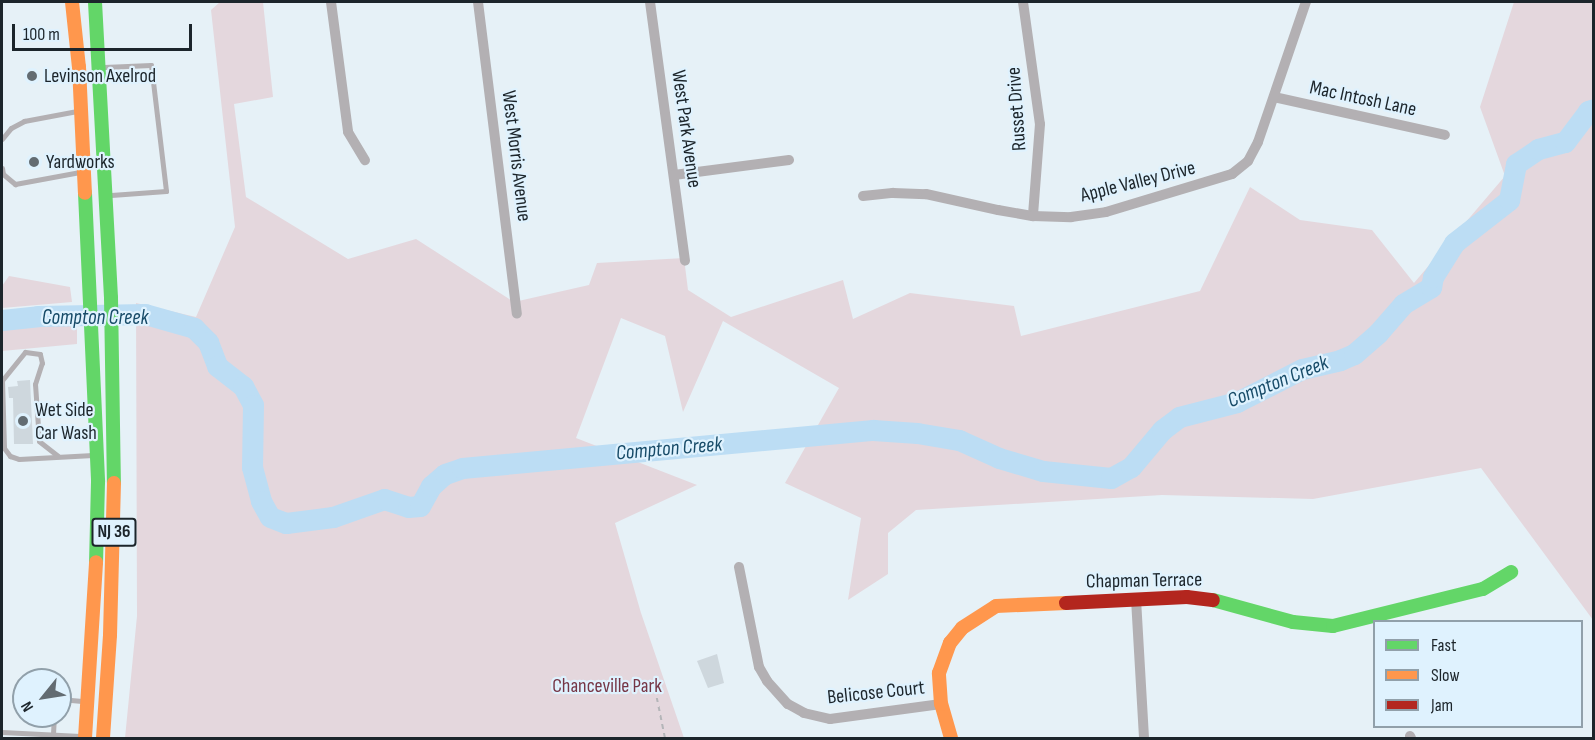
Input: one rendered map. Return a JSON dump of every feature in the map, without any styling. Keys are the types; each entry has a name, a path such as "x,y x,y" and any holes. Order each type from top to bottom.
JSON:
{"main road":[{"name":"NJ 36","path":"72,2 81,111 97,455 95,597 85,737"},
{"name":"NJ 36","path":"95,2 112,325 114,538 103,738"},
{"name":"Chapman Terrace","path":"951,738 941,704 939,673 943,658 957,633 983,612 1011,604 1136,599 1207,599 1293,622 1333,626 1483,589 1511,572"}],"street":[{"path":"331,2 348,132 365,160"},
{"name":"West Morris Avenue","path":"478,2 517,314"},
{"name":"West Park Avenue","path":"650,2 685,261"},
{"name":"Russet Drive","path":"1023,2 1040,124 1033,216"},
{"name":"Apple Valley Drive","path":"863,196 893,193 926,194 1033,216 1071,217 1106,212 1232,174 1248,161 1274,97 1306,2"},
{"name":"Mac Intosh Lane","path":"1274,97 1445,135"},
{"path":"674,175 789,160"},
{"name":"Belicose Court","path":"739,567 759,667 767,681 788,704 804,713 830,719 941,704"},
{"path":"1136,599 1144,738"}],"lane":[{"path":"99,67 151,65 166,191 106,196"},
{"path":"2,140 11,128 24,121 81,111"},
{"path":"2,168 3,174 15,184 84,171"},
{"path":"58,456 39,441 36,384 42,363 40,354 26,352 2,380 4,448 10,456 19,459 97,455"},
{"path":"72,700 88,701"},
{"path":"53,728 53,734"},
{"path":"2,732 85,737"}],"path":[{"path":"655,689 665,738"}],"green space":[{"name":"Chanceville Park","path":"220,2 263,2 273,97 234,104 246,197 348,259 416,239 514,302 589,285 597,263 684,258 688,290 731,317 843,280 853,319 910,293 1014,306 1021,336 1200,291 1250,187 1300,220 1372,230 1414,283 1505,176 1480,107 1514,2 1593,2 1593,620 1481,468 1313,499 1162,495 916,510 888,533 888,574 848,600 861,518 785,483 839,388 723,321 683,412 665,336 621,318 576,438 697,485 615,523 641,613 684,738 125,738 137,616 136,303 196,317 235,227 211,10"},
{"path":"9,276 70,287 72,302 2,308 2,286"},
{"path":"77,325 77,344 2,351 2,327"}],"building":[{"name":"Wet Side Car Wash","path":"30,380 33,444 14,444 13,398 9,398 8,387 18,386 17,381"},
{"path":"717,654 724,683 708,688 697,661"}],"waterway":[{"name":"Compton Creek","path":"2,320 38,316 145,314 194,328 208,342 217,366 243,386 253,405 252,467 261,501 270,517 286,523 333,517 384,499 408,507 420,506 431,486 445,474 462,468 873,430 917,433 959,440 999,458 1043,471 1111,478 1131,467 1162,430 1179,417 1237,402 1302,369 1340,360 1354,354 1378,333 1403,304 1431,287 1433,277 1454,243 1509,200 1516,164 1538,149 1565,142 1588,111 1594,109"}],"traffic: fast":[{"path":"95,2 111,298 114,483"},
{"path":"85,193 98,482 96,562"},
{"path":"1213,600 1293,622 1333,626 1483,589 1511,572"}],"traffic: slow":[{"path":"72,2 79,67 85,193"},
{"path":"103,738 110,635 114,483"},
{"path":"85,738 96,562"},
{"path":"951,738 941,704 939,673 950,643 962,628 996,606 1066,603"}],"traffic: jam":[{"path":"1066,603 1187,597 1213,600"}],"place":[{"name":"Levinson Axelrod","path":"32,76"},
{"name":"Yardworks","path":"34,162"},
{"name":"Wet Side Car Wash","path":"23,421"}]}
